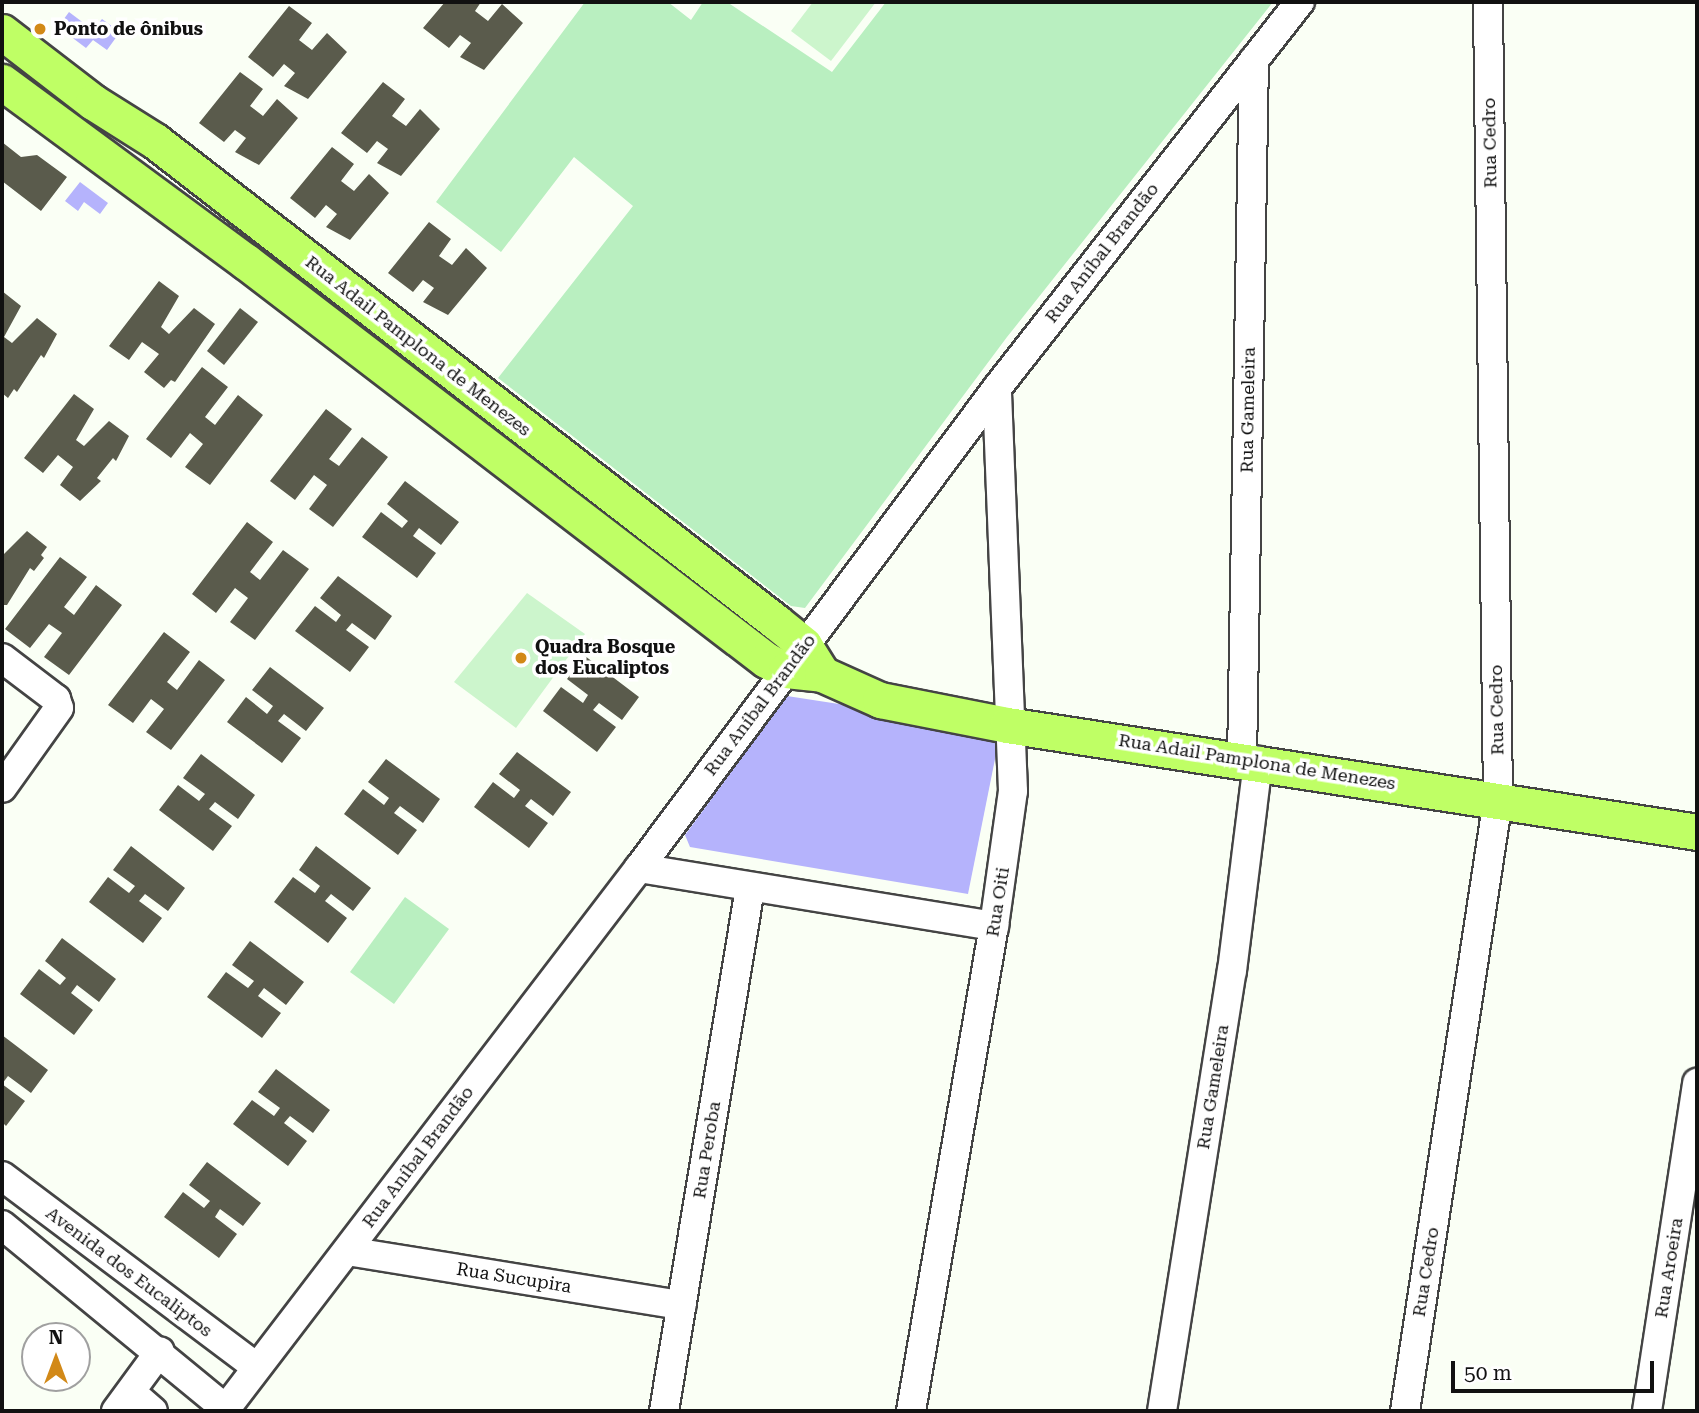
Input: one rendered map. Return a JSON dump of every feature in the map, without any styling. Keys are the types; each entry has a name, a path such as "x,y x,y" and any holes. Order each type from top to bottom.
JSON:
{"main road":[{"name":"Rua Adail Pamplona de Menezes","path":"2,32 268,229 578,469 804,663 880,700 1007,725 1697,832"},
{"name":"Rua Adail Pamplona de Menezes","path":"2,82 245,261 766,660 804,663"},
{"path":"245,261 268,229"},
{"path":"436,407 453,408 476,426 484,425 500,410"},
{"path":"514,467 524,453 533,451 565,469 578,469"}],"street":[{"name":"Rua Aníbal Brandão","path":"225,1410 639,868 804,663 997,388 1300,2"},
{"name":"Rua Cedro","path":"1405,1411 1498,800 1489,2"},
{"name":"Rua Gameleira","path":"1162,1411 1232,971 1250,761 1254,60"},
{"name":"Rua Oiti","path":"911,1411 994,926 1013,791 1007,725 997,388"},
{"path":"2,658 56,699 59,713 2,788"},
{"path":"639,868 994,926"},
{"name":"Rua Peroba","path":"664,1411 750,888"},
{"name":"Rua Aroeira","path":"1647,1411 1697,1083"},
{"name":"Avenida dos Eucaliptos","path":"2,1176 256,1367"},
{"path":"2,1225 160,1351 225,1410"},
{"name":"Rua Sucupira","path":"347,1251 682,1305"},
{"path":"153,1411 123,1401 160,1351"}],"green space":[{"path":"585,2 668,2 691,20 703,2 727,2 832,72 886,2 1273,2 1007,337 805,608 791,606 498,378 633,206 574,157 501,252 436,202"},
{"path":"813,2 876,2 831,61 791,31"},
{"name":"Quadra Bosque dos Eucaliptos","path":"527,593 585,634 516,728 454,682"},
{"path":"405,897 449,929 394,1004 350,972"}],"water":[{"path":"69,12 93,30 102,19 120,32 107,50 93,40 86,48 58,27"},
{"path":"80,182 108,203 100,214 84,202 78,211 65,201"},
{"path":"787,696 1001,729 968,894 690,847 685,835"}],"building":[{"path":"445,2 481,2 475,11 488,21 502,4 523,23 484,70 460,57 471,43 460,35 449,48 423,28"},
{"path":"289,6 312,23 299,40 312,50 327,33 347,52 308,99 284,86 295,73 284,64 273,77 248,57"},
{"path":"240,72 263,89 250,106 263,116 277,99 298,118 259,165 235,152 246,138 235,130 224,142 199,123"},
{"path":"383,82 405,99 392,116 406,126 420,109 440,129 401,176 377,163 388,149 377,141 367,153 341,133"},
{"path":"2,142 21,157 37,155 67,177 41,211 2,181"},
{"path":"332,147 354,164 341,181 354,191 369,174 389,193 350,240 326,227 337,214 326,205 315,218 290,198"},
{"path":"429,222 451,239 439,256 452,265 466,248 487,268 448,315 423,302 434,288 423,280 413,292 388,273"},
{"path":"159,281 179,296 161,327 169,334 194,308 215,324 175,382 171,380 164,388 144,372 159,354 142,342 129,360 109,346"},
{"path":"2,291 21,306 4,337 12,343 37,318 57,334 44,358 41,355 17,392 14,389 8,398 2,393"},
{"path":"240,308 258,322 224,365 207,351"},
{"path":"202,367 228,387 205,417 215,425 238,395 263,415 210,485 185,467 203,444 190,433 171,458 146,439"},
{"path":"74,394 94,409 76,440 84,446 109,421 129,436 116,461 113,458 97,478 101,481 80,501 60,485 73,467 58,455 43,473 24,458"},
{"path":"326,409 352,429 329,459 339,466 362,437 388,457 333,527 309,509 327,485 314,475 295,500 270,481"},
{"path":"405,481 459,522 441,545 419,528 413,536 436,553 417,578 362,537 381,512 402,528 408,521 387,504"},
{"path":"247,522 273,542 250,572 260,580 283,550 309,569 255,640 230,622 248,598 235,588 216,613 192,594"},
{"path":"27,531 47,547 41,555 44,558 34,571 30,568 7,605 2,605 2,556"},
{"path":"60,557 87,577 64,607 74,615 96,585 122,605 69,675 44,657 62,633 49,624 30,648 5,629"},
{"path":"338,576 392,616 375,640 352,623 346,630 369,647 350,672 295,631 315,606 336,622 341,615 320,598"},
{"path":"164,632 190,652 167,682 177,690 199,660 225,680 171,750 146,732 164,709 151,699 133,723 108,705"},
{"path":"585,656 639,697 622,720 599,703 593,710 616,727 597,752 543,711 561,687 583,703 588,695 567,679"},
{"path":"270,667 324,708 306,731 284,714 278,721 301,738 282,763 227,722 246,697 267,714 273,706 252,690"},
{"path":"517,752 571,792 553,816 531,799 525,806 548,823 529,848 474,807 493,782 514,798 520,790 499,774"},
{"path":"201,754 255,795 238,819 215,802 209,809 232,826 213,851 159,810 178,785 199,801 205,794 183,778"},
{"path":"386,759 440,799 423,823 400,806 394,813 417,830 398,855 344,814 363,789 384,805 389,798 368,782"},
{"path":"131,846 185,888 168,911 145,894 139,901 162,918 143,943 89,902 108,877 129,893 135,886 113,870"},
{"path":"316,846 371,888 353,911 331,894 325,901 347,918 328,943 274,902 293,877 315,893 320,886 299,870"},
{"path":"62,938 116,979 99,1002 77,985 71,993 93,1010 74,1035 20,994 39,969 60,985 66,978 45,961"},
{"path":"250,941 304,982 286,1005 264,988 258,996 281,1013 262,1038 207,997 226,972 248,988 254,981 232,965"},
{"path":"2,1035 48,1070 31,1093 8,1076 2,1084"},
{"path":"276,1069 330,1110 313,1133 290,1116 284,1123 307,1141 288,1166 233,1124 252,1100 274,1116 280,1108 258,1092"},
{"path":"2,1084 25,1101 6,1126 2,1122"},
{"path":"207,1162 261,1203 243,1226 220,1209 215,1217 237,1234 219,1258 164,1217 183,1192 204,1208 210,1201 189,1185"}],"place":[{"name":"Ponto de ônibus","path":"40,29"},
{"name":"Quadra Bosque dos Eucaliptos","path":"521,658"}]}
